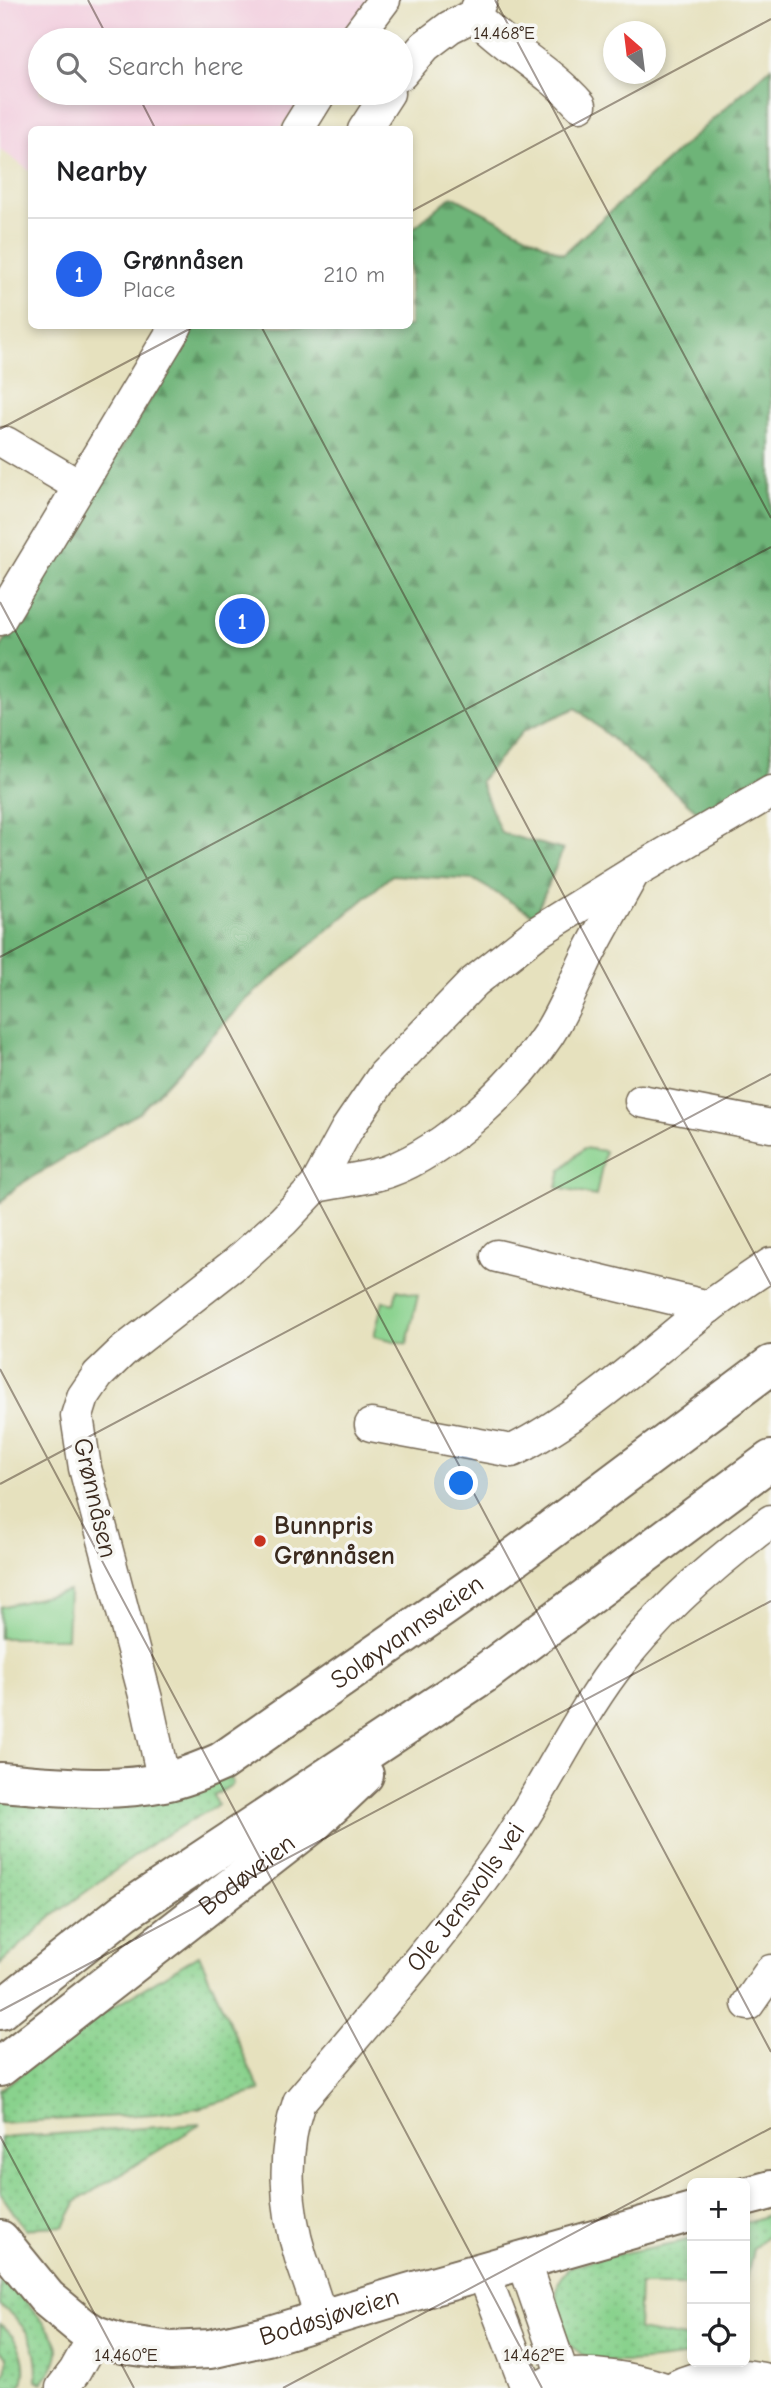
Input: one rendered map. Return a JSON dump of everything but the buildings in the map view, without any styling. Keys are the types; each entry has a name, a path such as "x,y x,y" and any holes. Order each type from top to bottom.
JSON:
{"street":[{"path":"363,28 384,0"},
{"path":"413,60 425,46 478,7 495,36 562,85 580,105"},
{"path":"299,126 313,105"},
{"path":"367,126 380,105"},
{"path":"0,619 174,329"},
{"path":"6,443 79,486"},
{"name":"Grønnåsen","path":"163,1782 146,1699 85,1468 77,1416 83,1397 98,1375 122,1352 236,1263 283,1222 316,1186 347,1129 384,1075 474,982 536,933 771,792"},
{"path":"316,1186 386,1172 415,1160 451,1137 480,1111 527,1063 550,1033 589,952 634,872"},
{"path":"641,1101 771,1126"},
{"path":"497,1256 709,1307"},
{"path":"371,1425 512,1451 541,1435 612,1384 709,1307 771,1264"},
{"name":"Soløyvannsveien","path":"0,1782 106,1789 189,1776 221,1762 274,1728 508,1562 771,1365"},
{"name":"Bodøveien","path":"0,2010 124,1912 485,1673 771,1460"},
{"name":"Ole Jensvolls vei","path":"321,2320 300,2255 291,2214 288,2159 299,2102 415,1964 499,1854 596,1696 635,1643 691,1586 771,1521"},
{"name":"Bodøveien","path":"0,2067 310,1826 363,1776 485,1673"},
{"path":"748,2004 771,1971"},
{"path":"750,2196 771,2190"},
{"name":"Bodøsjøveien","path":"0,2239 47,2298 82,2327 95,2335 122,2344 172,2351 210,2349 321,2320 687,2213"},
{"path":"523,2260 551,2382 603,2377 640,2381 662,2388"},
{"path":"483,2272 527,2388"},
{"path":"62,2388 95,2335"},
{"path":"673,2388 686,2381 726,2375 771,2381"}],"shaded area":[{"path":"0,0 375,0 354,28 28,28 28,105 298,105 282,126 28,126 28,170 0,149"}],"green space":[{"path":"771,67 771,768 699,813 576,708 523,731 480,781 501,833 563,850 535,916 474,880 392,875 246,1000 140,1112 16,1187 0,1203 0,649 193,329 413,329 413,228 452,196 563,254"},
{"path":"584,1148 605,1151 596,1196 557,1188 561,1170"},
{"path":"397,1290 418,1295 407,1344 374,1336 383,1301 394,1304"},
{"path":"69,1591 67,1638 0,1638 0,1607"},
{"path":"227,1771 233,1784 214,1796 218,1805 157,1840 54,1915 0,1964 0,1799"},
{"path":"199,1955 260,2091 198,2108 153,2114 0,2123 0,2090 98,2016"},
{"path":"201,2124 77,2201 64,2226 26,2230 0,2193 0,2138"},
{"path":"771,2214 771,2232 753,2249 750,2263 750,2241 750,2221"},
{"path":"687,2240 687,2285 640,2285 638,2330 687,2338 687,2356 606,2361 576,2350 566,2339 557,2307 556,2295 560,2279 568,2269 576,2265"},
{"path":"0,2274 50,2331 58,2348 51,2371 42,2383 37,2380 36,2356 29,2337 18,2321 0,2305"},
{"path":"0,2324 18,2344 24,2361 20,2388 0,2388 7,2368 7,2357 0,2350"}],"place":[{"name":"Grønnåsen","path":"242,621"},
{"name":"Bunnpris Grønnåsen","path":"260,1541"}]}
